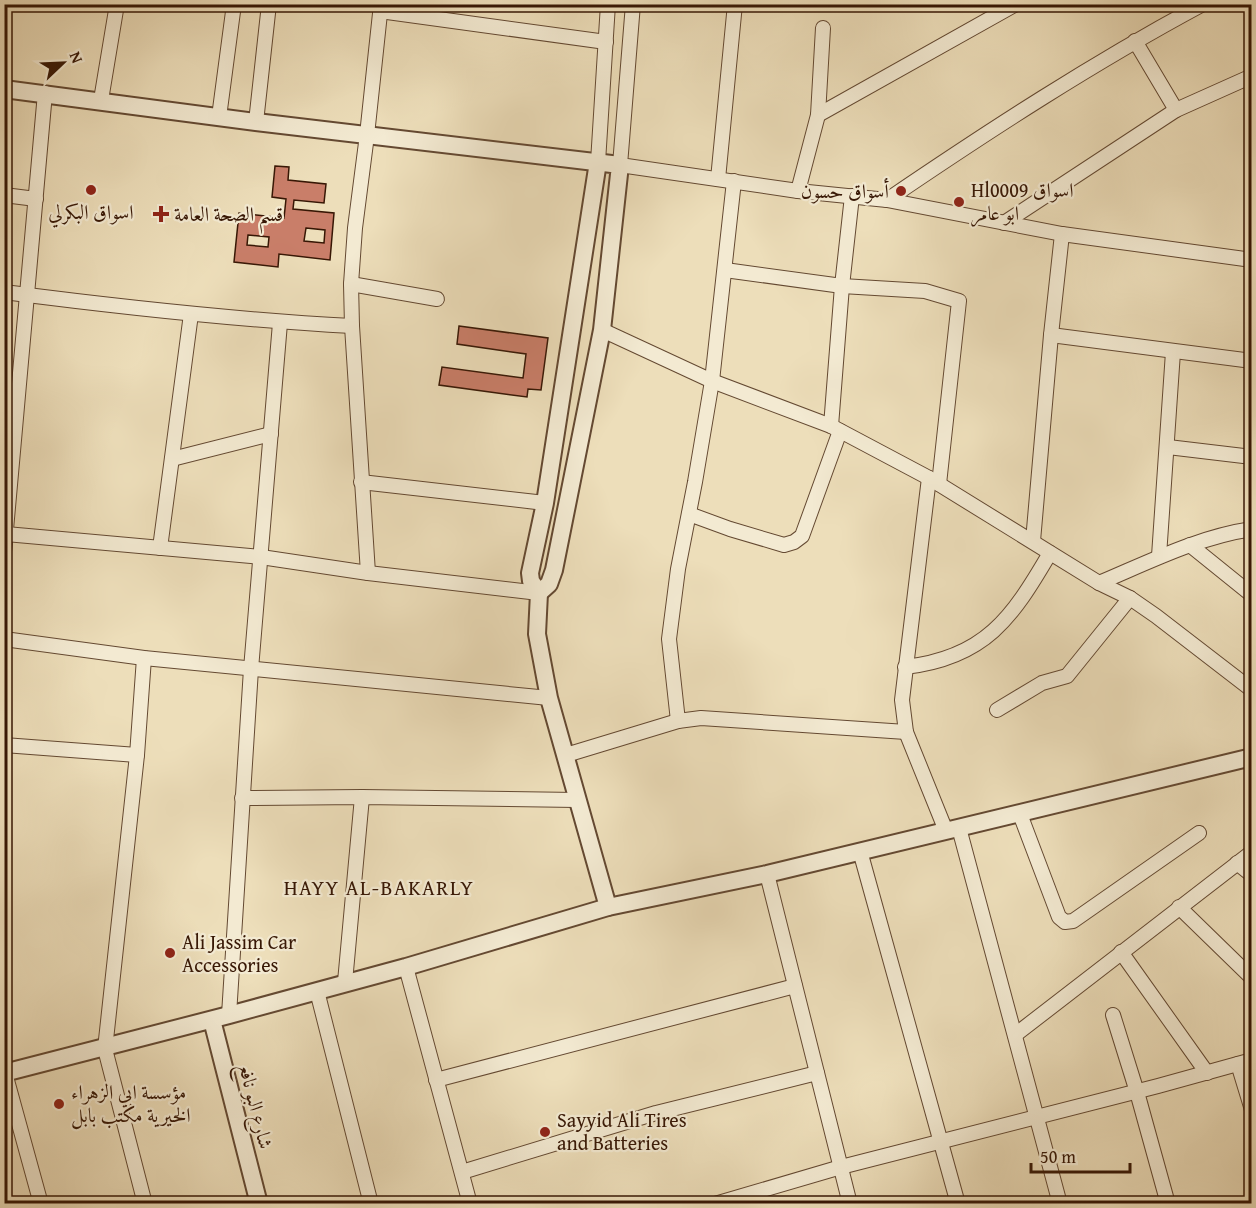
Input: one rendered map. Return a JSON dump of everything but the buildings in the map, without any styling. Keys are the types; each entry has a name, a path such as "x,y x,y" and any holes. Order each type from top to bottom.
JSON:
{"street":[{"path":"101,100 117,4"},
{"path":"219,117 234,4"},
{"path":"256,122 269,4"},
{"path":"608,4 598,162 545,503 530,573 531,581 539,593 537,634 549,698 608,907"},
{"path":"6,534 261,557 368,573 539,593 549,584 554,570 602,330 620,165 633,4"},
{"path":"718,179 735,4"},
{"path":"818,116 1016,4"},
{"path":"887,200 994,127 1135,40 1203,4"},
{"path":"368,573 351,284 355,228 381,8 606,42"},
{"path":"798,191 818,116 823,28"},
{"path":"1135,40 1176,110"},
{"path":"1004,223 1176,110 1251,76"},
{"path":"4,88 256,122 598,162 798,191 887,200 1062,234 1251,260"},
{"path":"4,552 10,424 27,295 45,93"},
{"path":"678,721 669,639 678,569 711,381 734,182"},
{"path":"4,195 36,199"},
{"path":"689,514 784,545 802,536 835,429 842,286 852,196"},
{"path":"1033,541 1062,234"},
{"path":"725,270 842,286 925,291 959,301 902,700 906,732 952,830 1015,1035 1060,1203"},
{"path":"351,284 437,299"},
{"path":"4,292 191,314 352,326"},
{"path":"160,548 191,314"},
{"path":"229,1016 250,669 280,322"},
{"path":"602,330 711,381 835,429 934,481 1099,583 1130,598 1251,690"},
{"path":"1051,335 1251,361"},
{"path":"1159,556 1173,352"},
{"path":"172,459 271,434"},
{"path":"1168,447 1251,457"},
{"path":"361,482 545,503"},
{"path":"1099,583 1159,556 1230,532 1251,529"},
{"path":"1190,545 1251,595"},
{"path":"905,667 924,665 953,656 978,644 996,631 1031,585 1050,553"},
{"path":"997,710 1042,683 1067,676 1130,598"},
{"path":"4,639 144,658 549,698"},
{"path":"144,658 137,755 105,1049 145,1203"},
{"path":"566,754 678,721 701,718 906,732"},
{"path":"4,745 137,755"},
{"path":"41,1203 5,1073 229,1016 345,982 406,967 608,907 767,874 1251,757"},
{"path":"345,982 362,797"},
{"path":"243,798 577,800"},
{"path":"1020,814 1059,917 1065,922 1073,921 1199,833"},
{"path":"860,851 958,1203"},
{"path":"1015,1035 1251,852"},
{"path":"1237,863 1251,875"},
{"path":"767,874 850,1203"},
{"path":"1179,908 1251,978"},
{"path":"1121,952 1207,1073"},
{"path":"406,967 470,1203"},
{"path":"436,1080 795,986"},
{"path":"317,991 371,1203"},
{"path":"1113,1015 1168,1203"},
{"name":"شارع البو نافع","path":"212,1020 259,1203"},
{"path":"715,1203 941,1140 1137,1092 1245,1062 1251,1110"},
{"path":"462,1172 656,1113 817,1073"}],"place":[{"name":"اسواق البكرلي","path":"91,190"},
{"name":"أسواق حسون","path":"901,191"},
{"name":"Hl0009 اسواق ابو عامر","path":"959,202"},
{"name":"قسم الصحة العامة","path":"161,214"},
{"name":"Ali Jassim Car Accessories","path":"170,953"},
{"name":"مؤسسة ابي الزهراء الخيرية مكتب بابل","path":"59,1104"},
{"name":"Sayyid Ali Tires and Batteries","path":"545,1132"}],"district":[{"name":"HAYY AL-BAKARLY","path":"379,888"}]}
